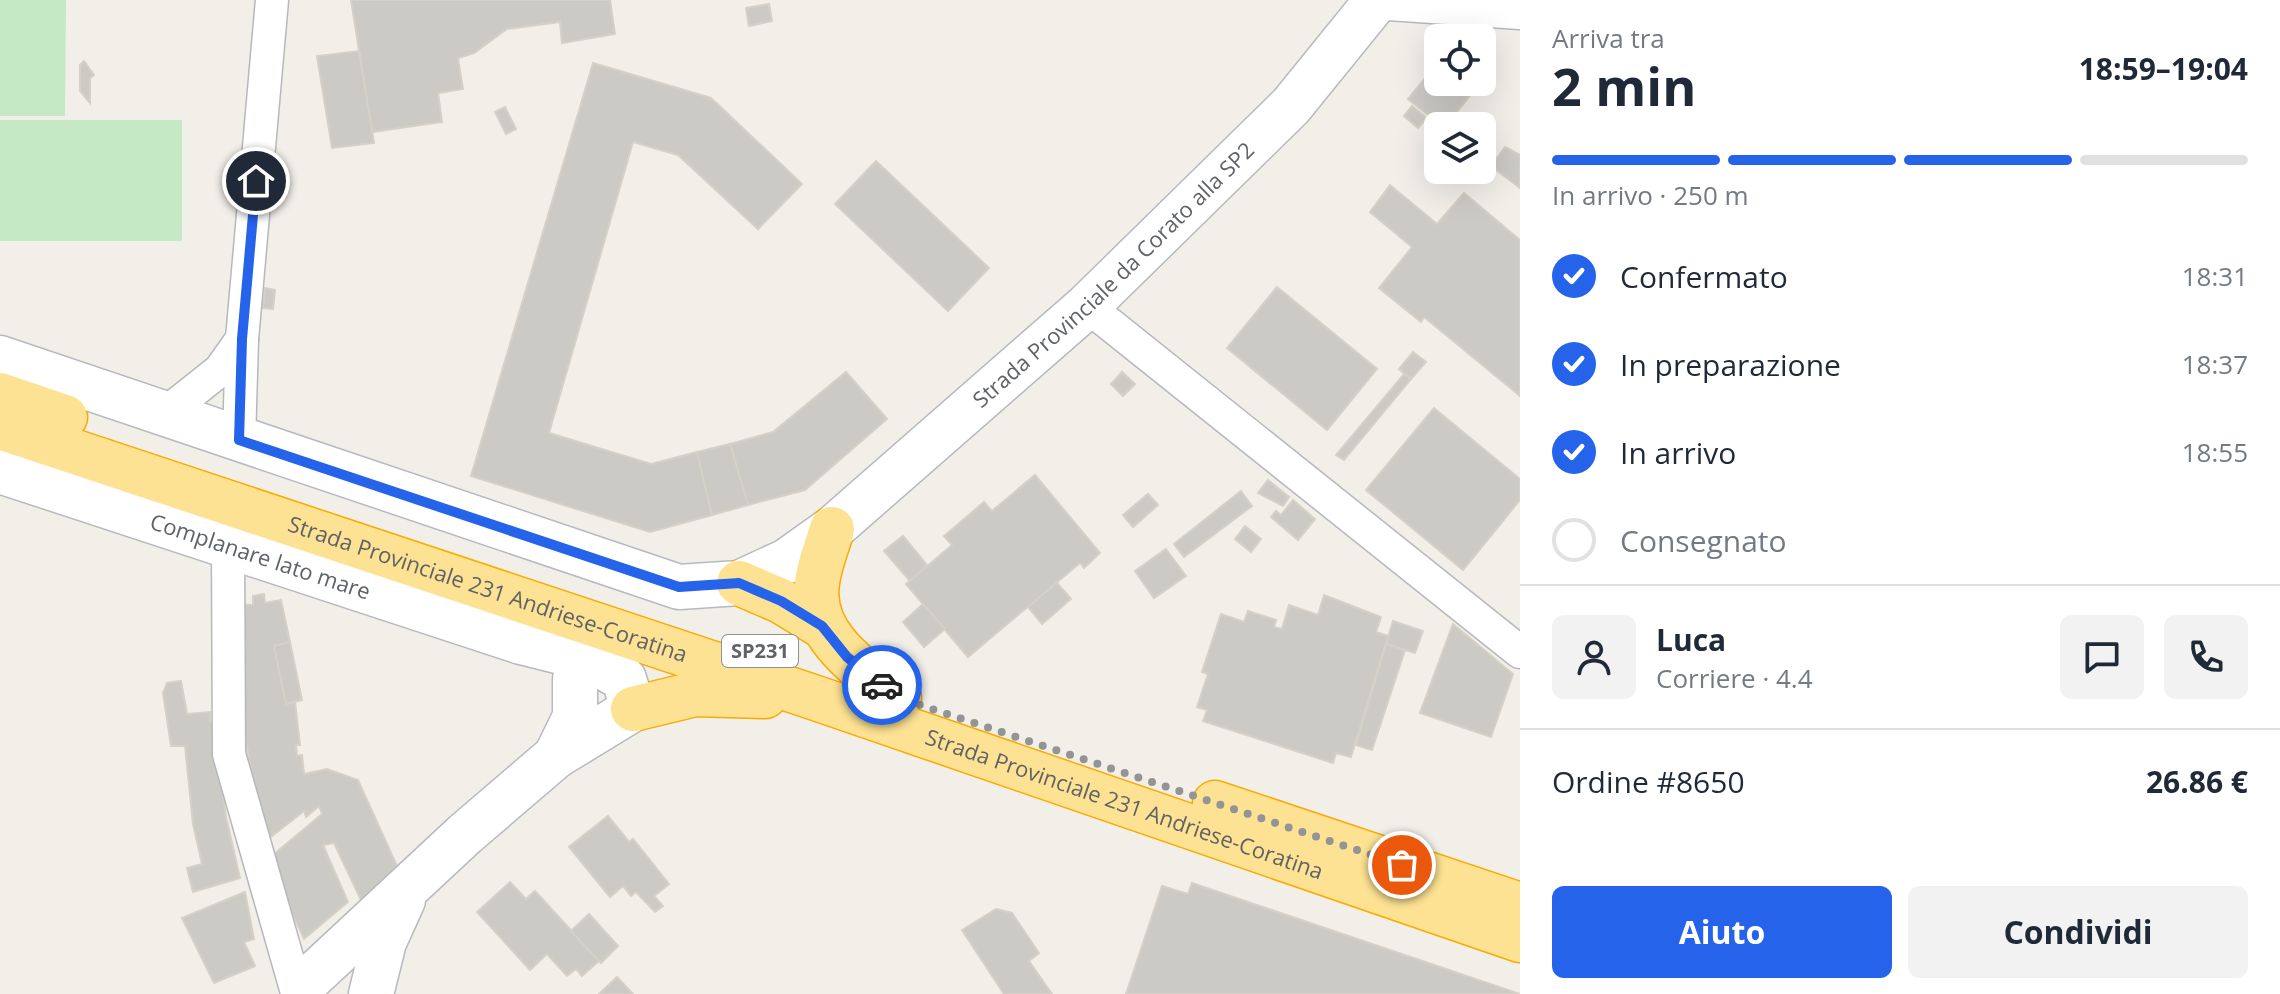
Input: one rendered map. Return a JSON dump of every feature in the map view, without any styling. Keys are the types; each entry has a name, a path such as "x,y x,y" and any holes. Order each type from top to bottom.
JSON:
{"highway":[{"name":"Strada Provinciale 231 Andriese-Coratina","path":"0,395 1520,905"},
{"name":"Strada Provinciale 231 Andriese-Coratina","path":"0,427 813,697 1520,940"},
{"path":"822,626 816,585 832,529"},
{"path":"739,583 781,601 822,626 847,657 899,698"},
{"path":"633,709 695,694 813,697"}],"main road":[{"name":"Strada Provinciale da Corato alla SP2","path":"739,583 787,561 832,529 1087,306 1291,106 1376,2"},
{"path":"0,358 679,587 739,583"},
{"name":"Complanare lato mare","path":"0,471 228,548 521,642 606,666 624,679 633,709"},
{"name":"Complanare lato mare","path":"521,642 575,679 633,709"},
{"path":"556,756 575,717 575,679"},
{"path":"297,989 411,883 556,756 633,709"},
{"path":"371,994 384,942 411,883"},
{"path":"297,989 334,978 360,994"}],"street":[{"path":"239,440 242,339 272,0"},
{"path":"1513,0 1520,6"},
{"path":"1376,2 1520,13"},
{"path":"1087,306 1520,652"},
{"path":"166,413 220,370 242,339"},
{"path":"228,548 229,754 297,989"}],"green space":[{"path":"0,0 66,0 65,116 0,116"},
{"path":"0,120 182,120 182,241 0,241"}],"building":[{"path":"351,0 610,0 615,34 562,43 560,22 507,29 474,53 458,58 463,89 438,93 442,122 372,132"},
{"path":"769,4 772,21 749,26 746,8"},
{"path":"359,51 374,143 332,148 317,56"},
{"path":"84,61 94,75 90,78 90,103 80,91 80,65"},
{"path":"593,63 711,98 802,184 758,229 678,155 633,142 549,433 651,464 697,452 712,515 650,532 471,476"},
{"path":"1424,79 1424,96 1470,96 1457,112 1424,112 1408,99"},
{"path":"1412,106 1424,116 1424,121 1418,128 1404,116"},
{"path":"505,107 516,129 506,134 495,112"},
{"path":"1505,147 1520,155 1520,188 1496,170 1496,159"},
{"path":"876,161 989,268 948,311 835,204"},
{"path":"1390,185 1437,224 1464,193 1520,240 1520,396 1424,317 1421,322 1379,288 1412,247 1370,212"},
{"path":"1277,287 1377,369 1327,430 1227,348"},
{"path":"265,288 275,290 273,309 263,308"},
{"path":"1413,352 1426,362 1411,379 1399,369"},
{"path":"846,372 887,419 805,490 748,505 730,444 773,432"},
{"path":"1122,372 1135,384 1123,396 1111,384"},
{"path":"1404,374 1411,379 1344,460 1336,455"},
{"path":"1434,408 1520,479 1520,500 1463,570 1366,490"},
{"path":"730,444 748,505 712,515 697,452"},
{"path":"1035,475 1100,553 1084,568 1080,563 968,657 906,584 952,545 944,536 984,502 992,511"},
{"path":"1268,480 1289,497 1283,506 1258,493"},
{"path":"1241,491 1252,506 1184,557 1174,544"},
{"path":"1148,494 1158,505 1133,527 1123,515"},
{"path":"1293,500 1315,519 1298,540 1271,517 1276,511 1281,515"},
{"path":"1245,526 1261,539 1251,552 1235,539"},
{"path":"903,536 927,565 910,581 884,551"},
{"path":"1166,549 1186,576 1154,598 1135,571"},
{"path":"1057,583 1071,599 1042,624 1028,607"},
{"path":"264,594 265,603 281,600 290,642 274,646 286,704 295,702 300,745 296,745 297,756 302,755 304,774 327,769 358,780 397,866 361,900 334,843 323,845 348,902 304,939 267,860 322,814 319,806 306,817 304,811 262,844 241,708 236,604 253,605 253,596"},
{"path":"1324,595 1381,617 1376,632 1388,636 1351,757 1336,753 1333,763 1203,721 1207,710 1197,707 1208,674 1202,672 1221,614 1244,622 1248,611 1276,620 1274,627 1282,629 1289,605 1318,615"},
{"path":"923,604 945,629 924,647 903,622"},
{"path":"1393,621 1423,631 1415,653 1386,644"},
{"path":"1453,624 1513,674 1491,737 1420,713"},
{"path":"290,642 302,700 286,704 274,646"},
{"path":"1386,644 1405,650 1372,750 1356,745"},
{"path":"181,681 187,714 210,712 210,721 214,722 226,817 240,878 193,892 187,868 202,864 193,824 185,746 171,746 163,693 167,683"},
{"path":"608,816 629,842 633,839 669,884 654,896 663,906 655,912 636,892 631,896 623,886 610,897 569,847"},
{"path":"510,882 526,899 535,891 599,961 582,976 576,969 567,976 547,954 530,970 477,912"},
{"path":"1192,883 1520,994 1126,994 1162,886 1188,894"},
{"path":"245,892 254,939 244,942 255,966 214,983 182,918"},
{"path":"996,909 1012,913 1039,953 1029,961 1052,994 1004,994 962,930"},
{"path":"589,914 618,946 601,963 571,931"},
{"path":"617,977 633,994 599,994"}],"way so far":[{"path":"882,685 899,698 1402,865"}],"route":[{"path":"256,181 242,339 239,440 679,587 739,583 781,601 822,626 847,657 882,685"}]}
